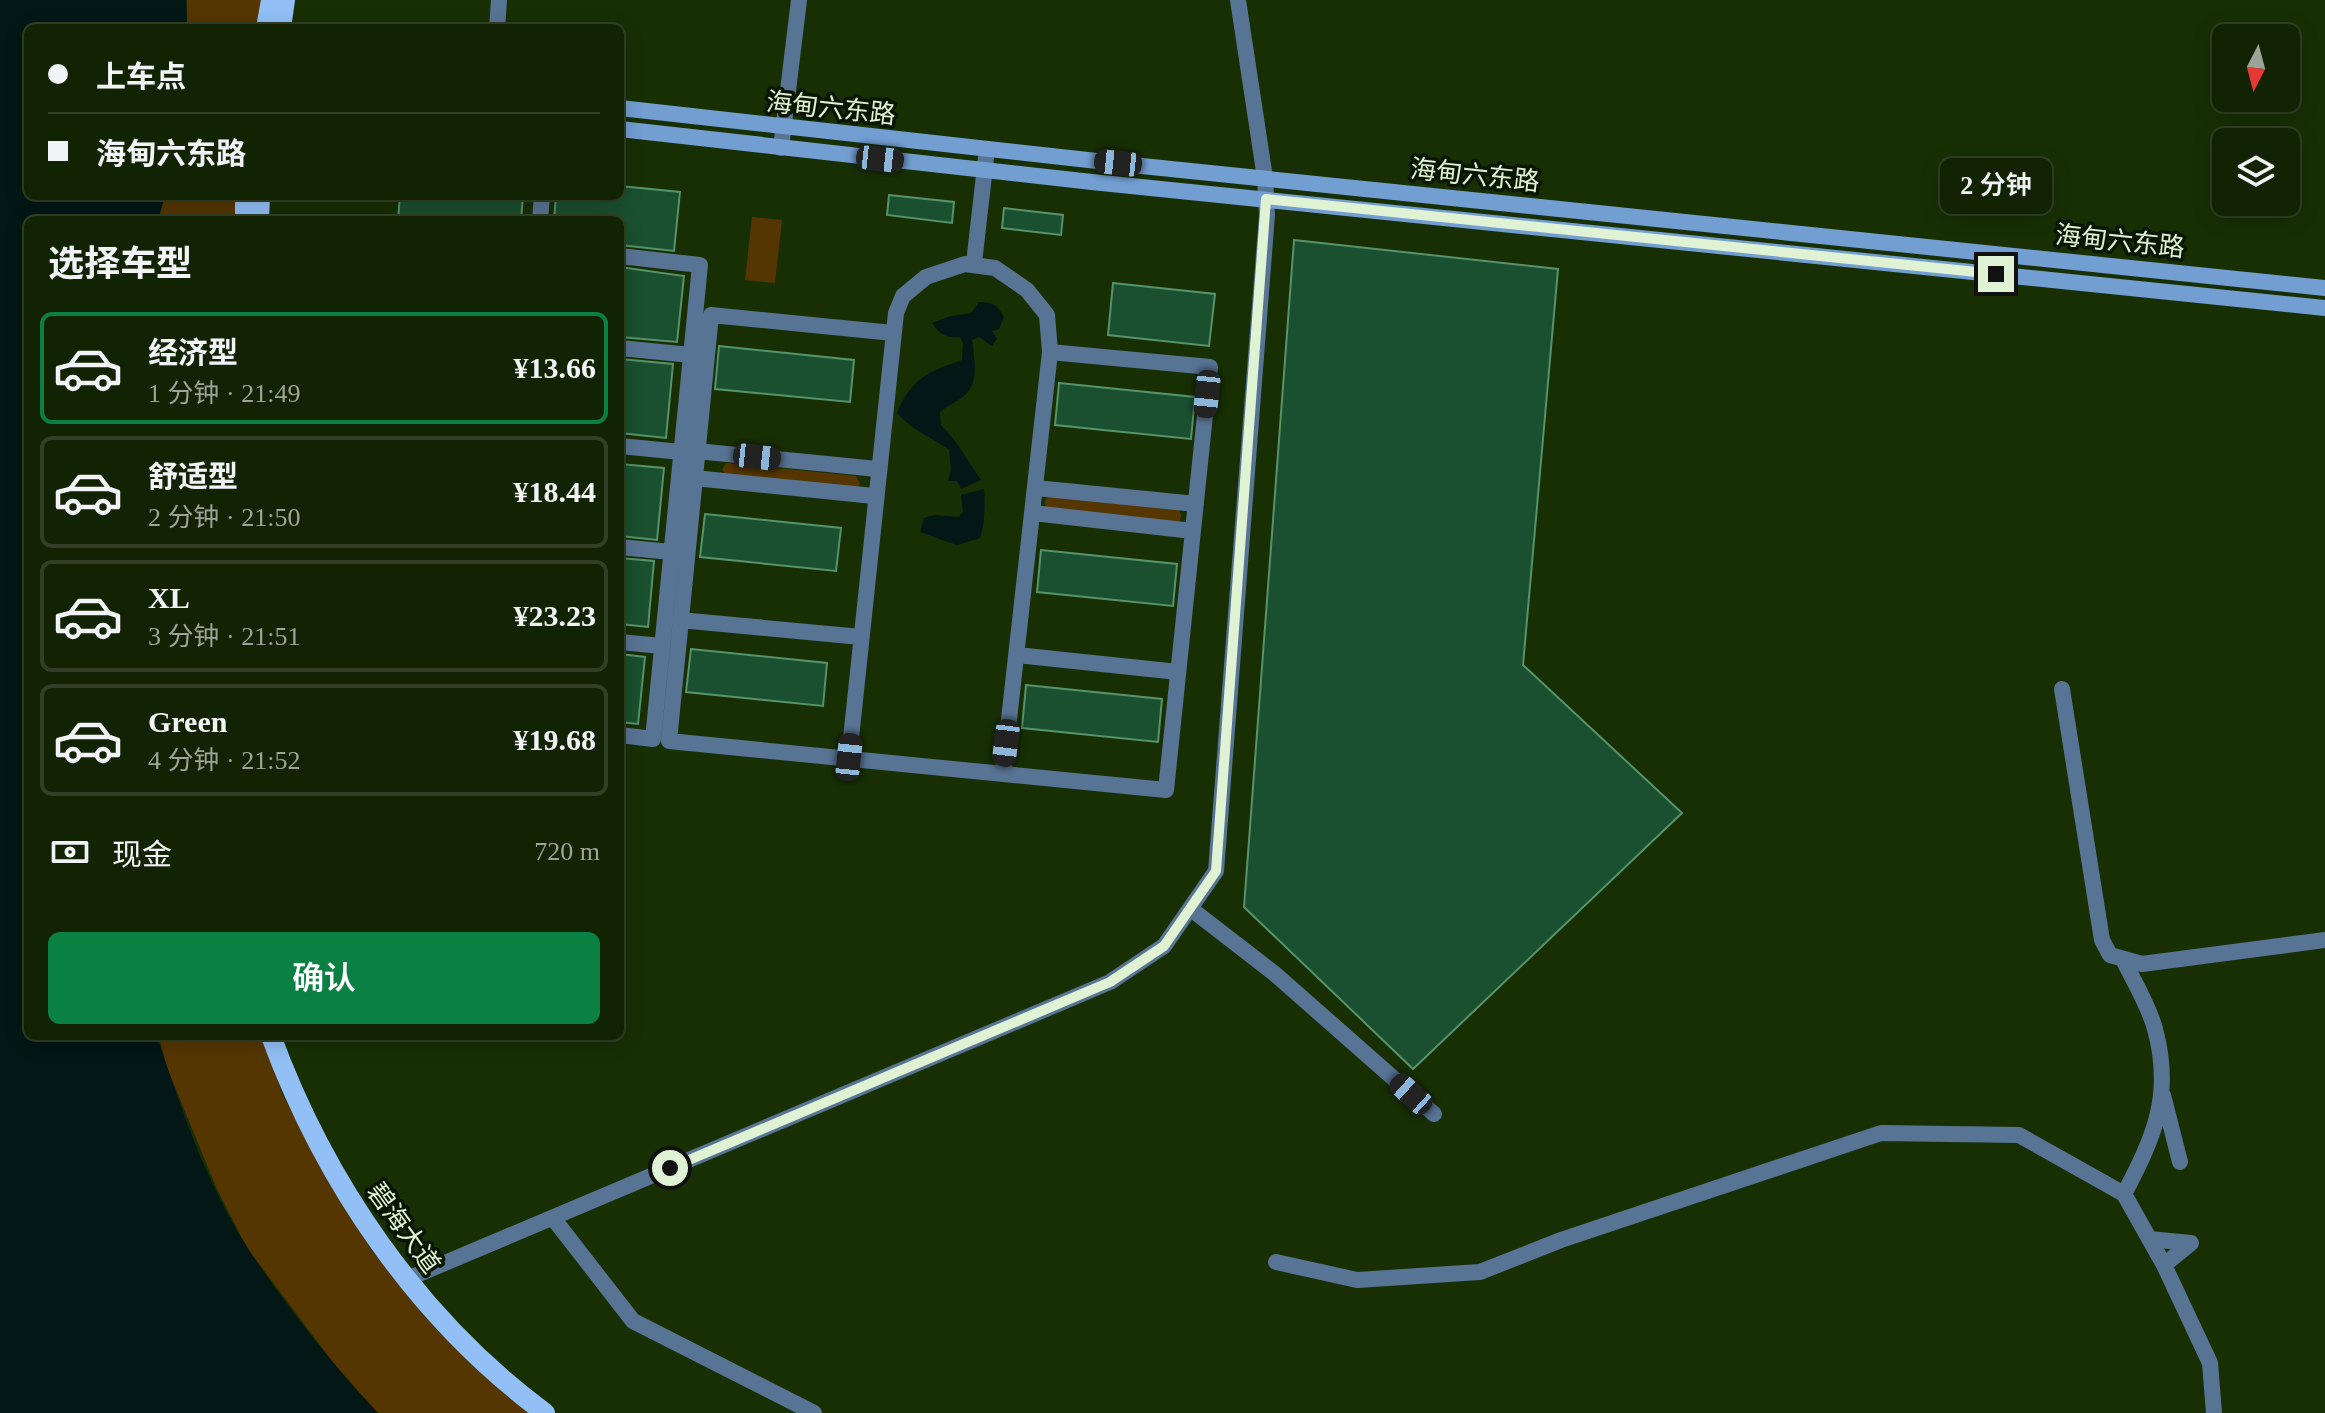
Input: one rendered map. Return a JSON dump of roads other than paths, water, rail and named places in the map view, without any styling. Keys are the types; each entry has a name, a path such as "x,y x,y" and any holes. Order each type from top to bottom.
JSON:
{"main road":[{"path":"267,24 271,0"},
{"path":"282,24 285,0"},
{"name":"海甸六东路","path":"624,108 2325,288"},
{"name":"海甸六东路","path":"624,129 984,170 2325,308"},
{"name":"碧海大道","path":"263,1040 300,1132 341,1205 372,1251 447,1340 528,1413"},
{"name":"碧海大道","path":"273,1040 315,1140 376,1240 462,1341 545,1413"}],"street":[{"path":"497,24 499,0"},
{"path":"781,148 799,0"},
{"path":"407,1279 1110,982 1164,946 1216,871 1266,199 1238,0"},
{"path":"974,263 987,149"},
{"path":"624,256 700,265 691,355 689,452 694,478 680,620 661,740"},
{"path":"849,757 874,496 896,313 903,296 926,277 974,263 995,268 1027,290 1047,315 1050,352 1003,773"},
{"path":"661,740 662,646 671,552 711,315 893,333"},
{"path":"624,348 691,355"},
{"path":"624,735 1166,790 1210,367 1050,352"},
{"path":"624,446 877,469"},
{"path":"694,478 874,496"},
{"path":"1036,488 1196,504"},
{"path":"1033,513 1193,531"},
{"path":"624,547 671,552"},
{"path":"680,620 861,637"},
{"path":"624,642 662,646"},
{"path":"1017,655 1178,672"},
{"path":"2062,689 2102,940 2110,955 2142,964 2325,940"},
{"path":"1191,909 1275,974 1434,1114"},
{"path":"2124,961 2155,1028 2162,1093 2180,1162"},
{"path":"2124,1194 2152,1141 2162,1093"},
{"path":"1276,1262 1357,1280 1480,1272 1561,1240 1881,1133 2019,1135 2124,1194 2164,1265 2210,1363 2214,1413"},
{"path":"553,1218 633,1321 814,1413"},
{"path":"2149,1239 2191,1243 2164,1265"}]}
